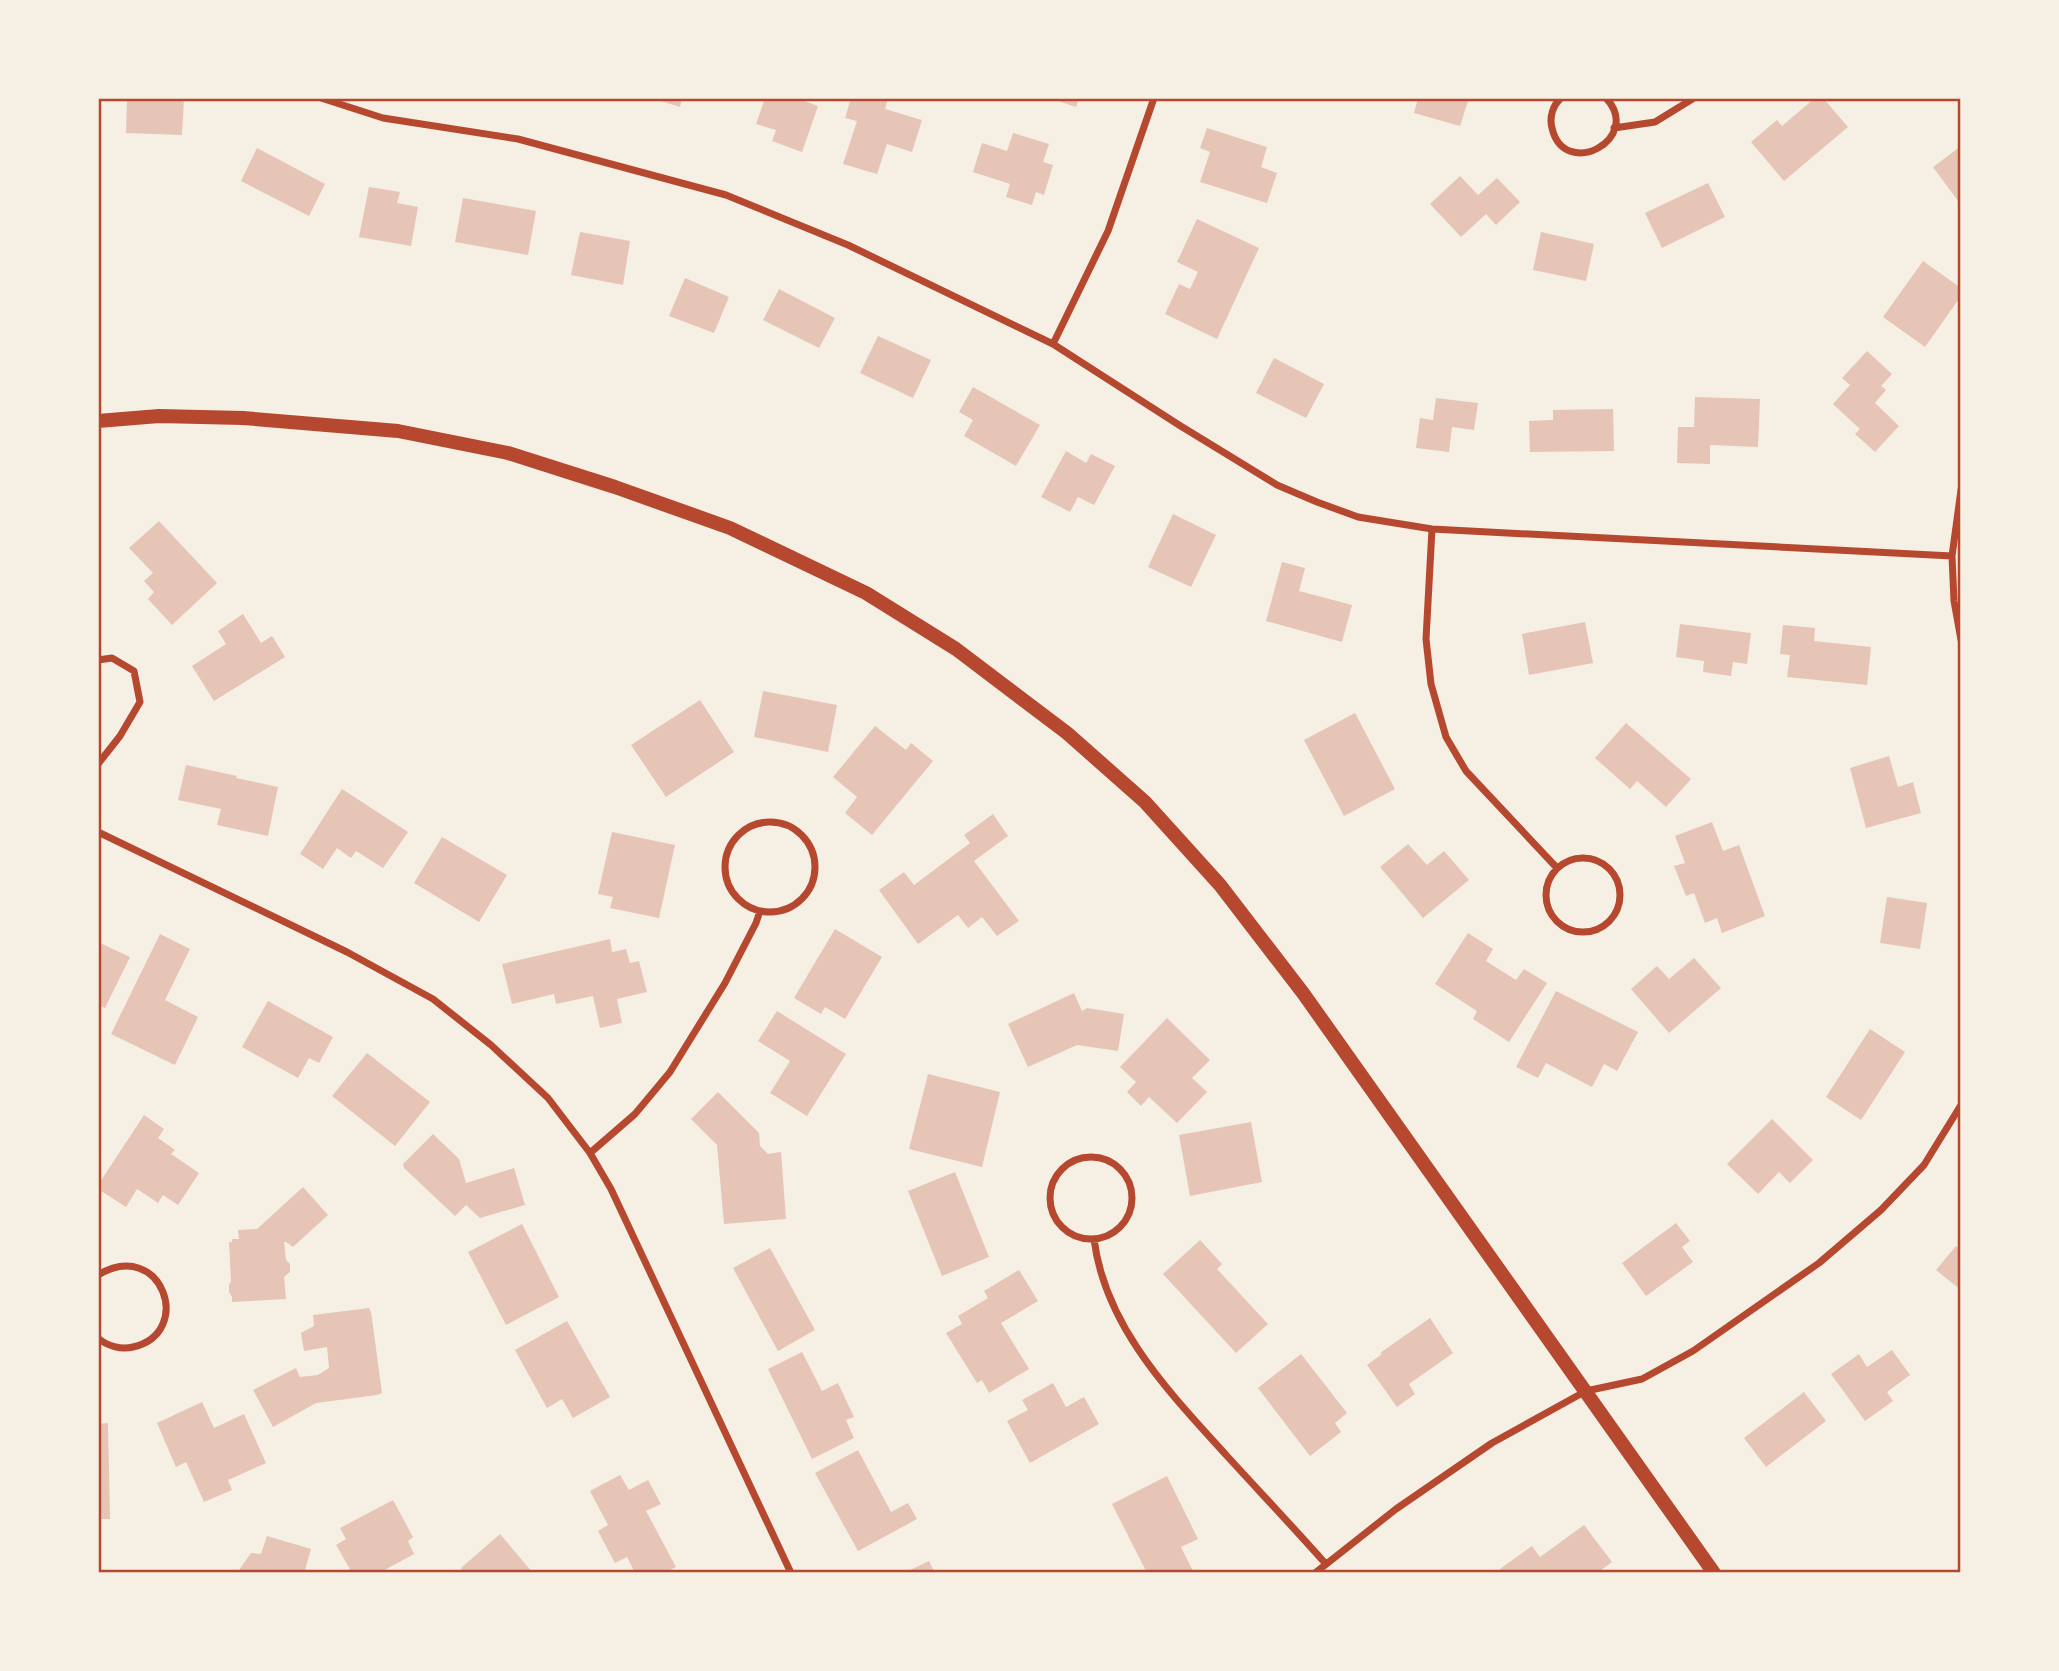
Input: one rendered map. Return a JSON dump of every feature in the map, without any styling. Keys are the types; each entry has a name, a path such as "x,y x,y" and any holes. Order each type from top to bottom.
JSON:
{"main road":[{"path":"98,421 159,416 243,418 398,431 508,453 730,528 866,593 956,649 1067,733 1145,803 1220,885 1303,993 1714,1573"}],"street":[{"path":"321,98 383,118 517,139 726,195 848,245 1053,344 1278,485 1358,517 1432,529 1952,556"},
{"path":"1053,344 1108,231 1154,98"},
{"path":"1561,98 1552,113 1551,125 1555,138 1564,147 1575,152 1588,153 1609,140 1614,128 1615,115 1611,103 1605,98"},
{"path":"1614,128 1656,122 1694,98"},
{"path":"1961,490 1952,556 1954,601 1961,640"},
{"path":"1432,529 1426,639 1431,684 1446,737 1466,771 1557,868"},
{"path":"98,660 112,659 134,671 140,702 120,736 98,764"},
{"path":"771,822 786,824 798,831 808,842 814,855 816,870 813,884 806,896 796,905 783,911 760,911 743,904 727,882 727,853 744,830 771,822"},
{"path":"98,832 347,952 433,999 491,1045 548,1098 590,1153 617,1201 791,1573"},
{"path":"1580,857 1605,865 1614,874 1620,899 1616,912 1608,922 1585,932 1572,931 1551,916 1545,891 1549,878 1557,868 1568,860 1580,857"},
{"path":"590,1153 635,1114 670,1072 725,983 760,911"},
{"path":"1315,1573 1396,1509 1492,1443 1586,1391 1642,1379 1693,1351 1819,1263 1881,1210 1924,1165 1961,1105"},
{"path":"1087,1157 1100,1158 1122,1171 1132,1194 1131,1207 1118,1230 1094,1239 1081,1238 1059,1225 1052,1214 1049,1201 1050,1188 1063,1167 1087,1157"},
{"path":"1094,1239 1096,1259 1113,1305 1138,1349 1167,1389 1325,1563"},
{"path":"98,1275 109,1268 135,1266 147,1271 157,1280 164,1290 167,1303 161,1328 141,1345 115,1347 98,1338"}],"building":[{"path":"127,98 184,98 182,135 126,133"},
{"path":"651,98 682,98 680,107"},
{"path":"765,98 796,98 818,106 802,152 772,141 776,130 756,124"},
{"path":"851,98 888,98 885,109 922,120 912,152 887,144 877,174 843,164 857,121 845,118"},
{"path":"1049,98 1079,98 1076,107"},
{"path":"1418,98 1469,98 1460,126 1414,113"},
{"path":"1815,98 1823,98 1848,127 1784,181 1751,142 1777,120 1782,126"},
{"path":"1207,128 1267,147 1261,167 1277,173 1267,203 1200,182 1210,152 1200,148"},
{"path":"1013,133 1049,144 1043,162 1053,165 1044,195 1036,192 1032,205 1006,197 1010,184 973,172 982,143 1007,151"},
{"path":"1961,146 1961,205 1933,167"},
{"path":"257,148 325,184 309,216 241,181"},
{"path":"1460,176 1478,195 1497,178 1520,202 1496,225 1486,214 1461,237 1430,204"},
{"path":"1708,183 1725,217 1662,248 1645,213"},
{"path":"369,187 400,192 397,203 418,207 411,246 359,237"},
{"path":"463,198 536,211 528,255 455,242"},
{"path":"1197,219 1259,248 1217,339 1165,314 1179,284 1190,289 1198,272 1177,262"},
{"path":"580,232 630,241 623,285 571,275"},
{"path":"1541,232 1594,244 1586,281 1533,270"},
{"path":"1923,261 1961,288 1961,296 1925,347 1883,317"},
{"path":"685,278 729,297 714,333 669,316"},
{"path":"779,289 835,318 819,348 763,320"},
{"path":"878,336 931,360 913,398 860,373"},
{"path":"1867,351 1892,374 1881,386 1886,390 1875,403 1899,426 1875,452 1855,434 1860,429 1833,404 1850,385 1842,378"},
{"path":"1274,358 1324,384 1306,418 1256,393"},
{"path":"973,387 1040,425 1016,466 964,436 973,420 959,412"},
{"path":"1695,397 1760,399 1758,447 1710,445 1710,464 1677,463 1678,427 1694,427"},
{"path":"1436,398 1478,403 1474,430 1452,427 1449,452 1416,448 1420,418 1433,420"},
{"path":"1613,409 1614,451 1530,452 1529,421 1553,420 1553,410"},
{"path":"1066,451 1086,463 1091,454 1115,466 1094,505 1078,497 1070,512 1041,497"},
{"path":"1173,514 1216,535 1191,587 1148,567"},
{"path":"159,521 217,583 172,625 148,599 154,592 144,581 153,573 129,548"},
{"path":"1282,562 1305,568 1299,591 1352,605 1342,642 1266,621"},
{"path":"243,614 261,643 272,636 285,657 214,701 192,666 226,644 218,631"},
{"path":"1585,622 1593,663 1529,675 1522,634"},
{"path":"1680,624 1751,633 1747,664 1733,662 1731,676 1703,672 1704,661 1676,657"},
{"path":"1783,625 1815,628 1814,641 1871,647 1867,685 1787,677 1790,655 1780,654"},
{"path":"763,691 837,705 828,752 754,737"},
{"path":"700,700 734,752 666,797 631,745"},
{"path":"1355,713 1395,789 1344,816 1304,740"},
{"path":"1626,723 1691,779 1666,807 1637,781 1630,789 1595,758"},
{"path":"875,726 906,750 911,743 933,761 872,835 845,813 857,797 833,777"},
{"path":"1889,756 1898,787 1913,782 1921,813 1866,828 1850,768"},
{"path":"186,765 278,787 268,836 217,825 221,809 178,800"},
{"path":"342,789 408,832 383,868 356,851 351,858 337,848 323,869 300,854"},
{"path":"993,814 1008,836 974,861 1019,921 997,936 982,917 968,928 958,915 918,944 879,890 904,872 914,885 970,843 964,835"},
{"path":"1712,822 1723,851 1739,845 1765,916 1722,933 1717,918 1705,923 1694,893 1686,896 1674,866 1685,863 1675,836"},
{"path":"612,832 675,845 659,918 610,908 613,897 598,894"},
{"path":"442,837 507,875 479,922 414,883"},
{"path":"1408,844 1427,865 1444,851 1469,880 1423,918 1380,867"},
{"path":"1887,897 1927,903 1920,949 1880,943"},
{"path":"835,929 882,957 845,1019 825,1007 821,1014 794,998"},
{"path":"1468,933 1493,949 1486,961 1516,980 1524,969 1547,983 1509,1042 1473,1019 1477,1011 1435,984"},
{"path":"160,934 190,949 165,1000 198,1017 175,1065 111,1034"},
{"path":"610,939 612,952 626,949 630,963 639,961 647,992 617,999 622,1023 600,1028 593,996 556,1004 554,994 512,1004 502,964"},
{"path":"98,942 130,957 105,1008 98,1005"},
{"path":"1694,958 1721,988 1669,1033 1631,989 1657,966 1669,979"},
{"path":"1556,991 1638,1032 1617,1071 1604,1064 1592,1087 1546,1063 1538,1078 1516,1067"},
{"path":"1074,993 1082,1011 1087,1008 1124,1014 1118,1051 1077,1045 1028,1067 1008,1024"},
{"path":"268,1001 333,1037 319,1063 309,1058 298,1078 242,1047"},
{"path":"777,1011 846,1054 807,1116 770,1093 790,1061 758,1041"},
{"path":"1167,1018 1210,1060 1192,1078 1207,1092 1177,1123 1149,1097 1141,1106 1127,1092 1136,1082 1120,1067"},
{"path":"1870,1029 1905,1052 1861,1120 1826,1097"},
{"path":"367,1053 430,1102 395,1146 332,1096"},
{"path":"928,1074 1000,1092 982,1167 909,1149"},
{"path":"718,1092 759,1133 760,1146 768,1154 781,1152 786,1219 724,1224 717,1145 691,1119"},
{"path":"144,1115 164,1129 158,1138 175,1150 171,1154 199,1173 178,1205 163,1195 158,1203 137,1189 126,1207 98,1189 98,1185"},
{"path":"1772,1119 1813,1160 1790,1183 1779,1172 1758,1194 1727,1164"},
{"path":"1251,1122 1262,1182 1190,1196 1179,1135"},
{"path":"433,1134 459,1159 466,1183 514,1168 525,1205 480,1218 466,1205 455,1216 404,1168 403,1164"},
{"path":"955,1172 989,1257 942,1276 908,1191"},
{"path":"303,1187 328,1215 293,1247 284,1242 286,1260 290,1264 290,1272 284,1277 286,1299 232,1302 229,1292 229,1242 239,1239 238,1230 257,1229"},
{"path":"1676,1223 1690,1241 1682,1247 1693,1262 1646,1296 1622,1263"},
{"path":"522,1224 559,1297 506,1325 468,1252"},
{"path":"1200,1240 1222,1264 1217,1269 1268,1324 1236,1353 1163,1274"},
{"path":"1956,1246 1961,1250 1961,1290 1936,1270"},
{"path":"770,1248 815,1330 778,1351 733,1268"},
{"path":"1019,1270 1038,1301 1001,1323 1029,1369 989,1393 982,1380 977,1383 946,1333 962,1324 958,1316 988,1298 984,1291"},
{"path":"369,1308 382,1393 316,1403 273,1427 253,1390 296,1368 300,1377 318,1375 329,1368 327,1347 304,1351 301,1333 314,1326 313,1315"},
{"path":"1430,1318 1453,1353 1409,1384 1415,1394 1397,1407 1367,1365"},
{"path":"567,1321 610,1397 573,1418 562,1399 547,1408 515,1350"},
{"path":"1892,1350 1910,1375 1887,1392 1893,1401 1865,1421 1831,1374 1859,1354 1867,1367"},
{"path":"802,1352 822,1391 838,1383 854,1417 846,1420 854,1438 812,1459 768,1369"},
{"path":"1301,1354 1347,1413 1335,1423 1341,1432 1310,1456 1258,1388"},
{"path":"1053,1383 1066,1407 1084,1397 1099,1424 1030,1463 1007,1421 1028,1410 1022,1400"},
{"path":"1804,1392 1826,1421 1766,1467 1744,1438"},
{"path":"202,1402 214,1428 244,1414 266,1463 228,1480 232,1490 204,1502 186,1462 176,1467 157,1423"},
{"path":"108,1423 110,1519 98,1519 98,1424"},
{"path":"858,1450 891,1512 908,1503 917,1519 858,1551 815,1473"},
{"path":"620,1475 629,1490 648,1480 661,1504 646,1511 676,1567 664,1573 635,1573 627,1557 615,1563 598,1531 608,1525 590,1491"},
{"path":"1167,1476 1198,1539 1181,1547 1194,1573 1147,1573 1112,1504"},
{"path":"393,1500 413,1537 408,1541 414,1554 379,1573 343,1573 350,1569 336,1545 346,1539 340,1528"},
{"path":"1584,1525 1612,1562 1597,1573 1504,1573 1500,1569 1532,1546 1540,1557"},
{"path":"500,1534 533,1573 465,1573 461,1568"},
{"path":"267,1536 311,1549 305,1570 307,1573 237,1573 251,1553 261,1554"},
{"path":"929,1561 935,1573 904,1573"}]}
